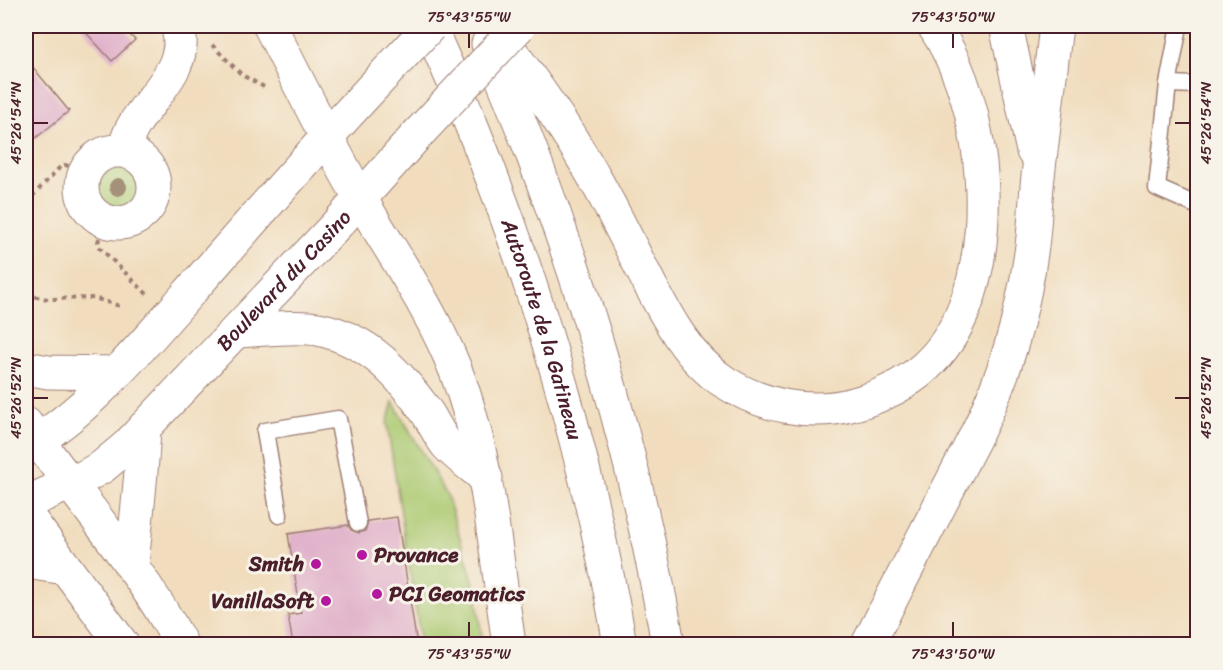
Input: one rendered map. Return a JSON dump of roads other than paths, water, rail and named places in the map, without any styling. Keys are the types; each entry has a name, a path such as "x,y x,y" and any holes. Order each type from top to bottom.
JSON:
{"main road":[{"path":"270,26 360,198 413,284 454,367 471,415 486,478 509,645"},
{"path":"182,645 132,566 71,483 30,437 72,416 115,373 430,26"},
{"name":"Autoroute de la Gatineau","path":"430,26 495,185 550,347 588,490 620,645"},
{"path":"480,26 546,187 592,326 619,419 637,493 668,645"},
{"path":"493,26 584,159 672,323 696,356 722,380 753,397 772,403 810,409 849,406 869,400 908,380 926,367 939,352 960,319 967,300 978,257 981,233 982,211 976,134 962,82 953,59 934,26"},
{"name":"Boulevard du Casino","path":"26,503 102,466 144,428 519,26"},
{"path":"1006,26 1038,179"},
{"path":"868,645 975,437 1002,377 1022,306 1033,242 1056,26"},
{"path":"124,151 132,127 174,66 180,45 178,29"},
{"path":"111,151 124,151 142,160 150,170 154,182 152,201 134,220 121,223 105,221 92,212 84,201 82,182 86,170 99,156 111,151"},
{"path":"236,331 317,329 338,334 359,343 398,375 424,408 447,445 486,478"},
{"path":"26,368 40,372 115,373"},
{"path":"132,566 142,472 144,428"},
{"path":"26,514 122,645"},
{"path":"26,562 65,568"}],"lane":[{"path":"1179,26 1168,84 1157,188 1197,206"},
{"path":"1168,84 1197,85"},
{"path":"279,514 265,431 338,419 358,523"}],"place":[{"name":"Provance","path":"362,555"},
{"name":"Smith","path":"316,564"},
{"name":"PCI Geomatics","path":"377,594"},
{"name":"VanillaSoft","path":"326,601"}]}
